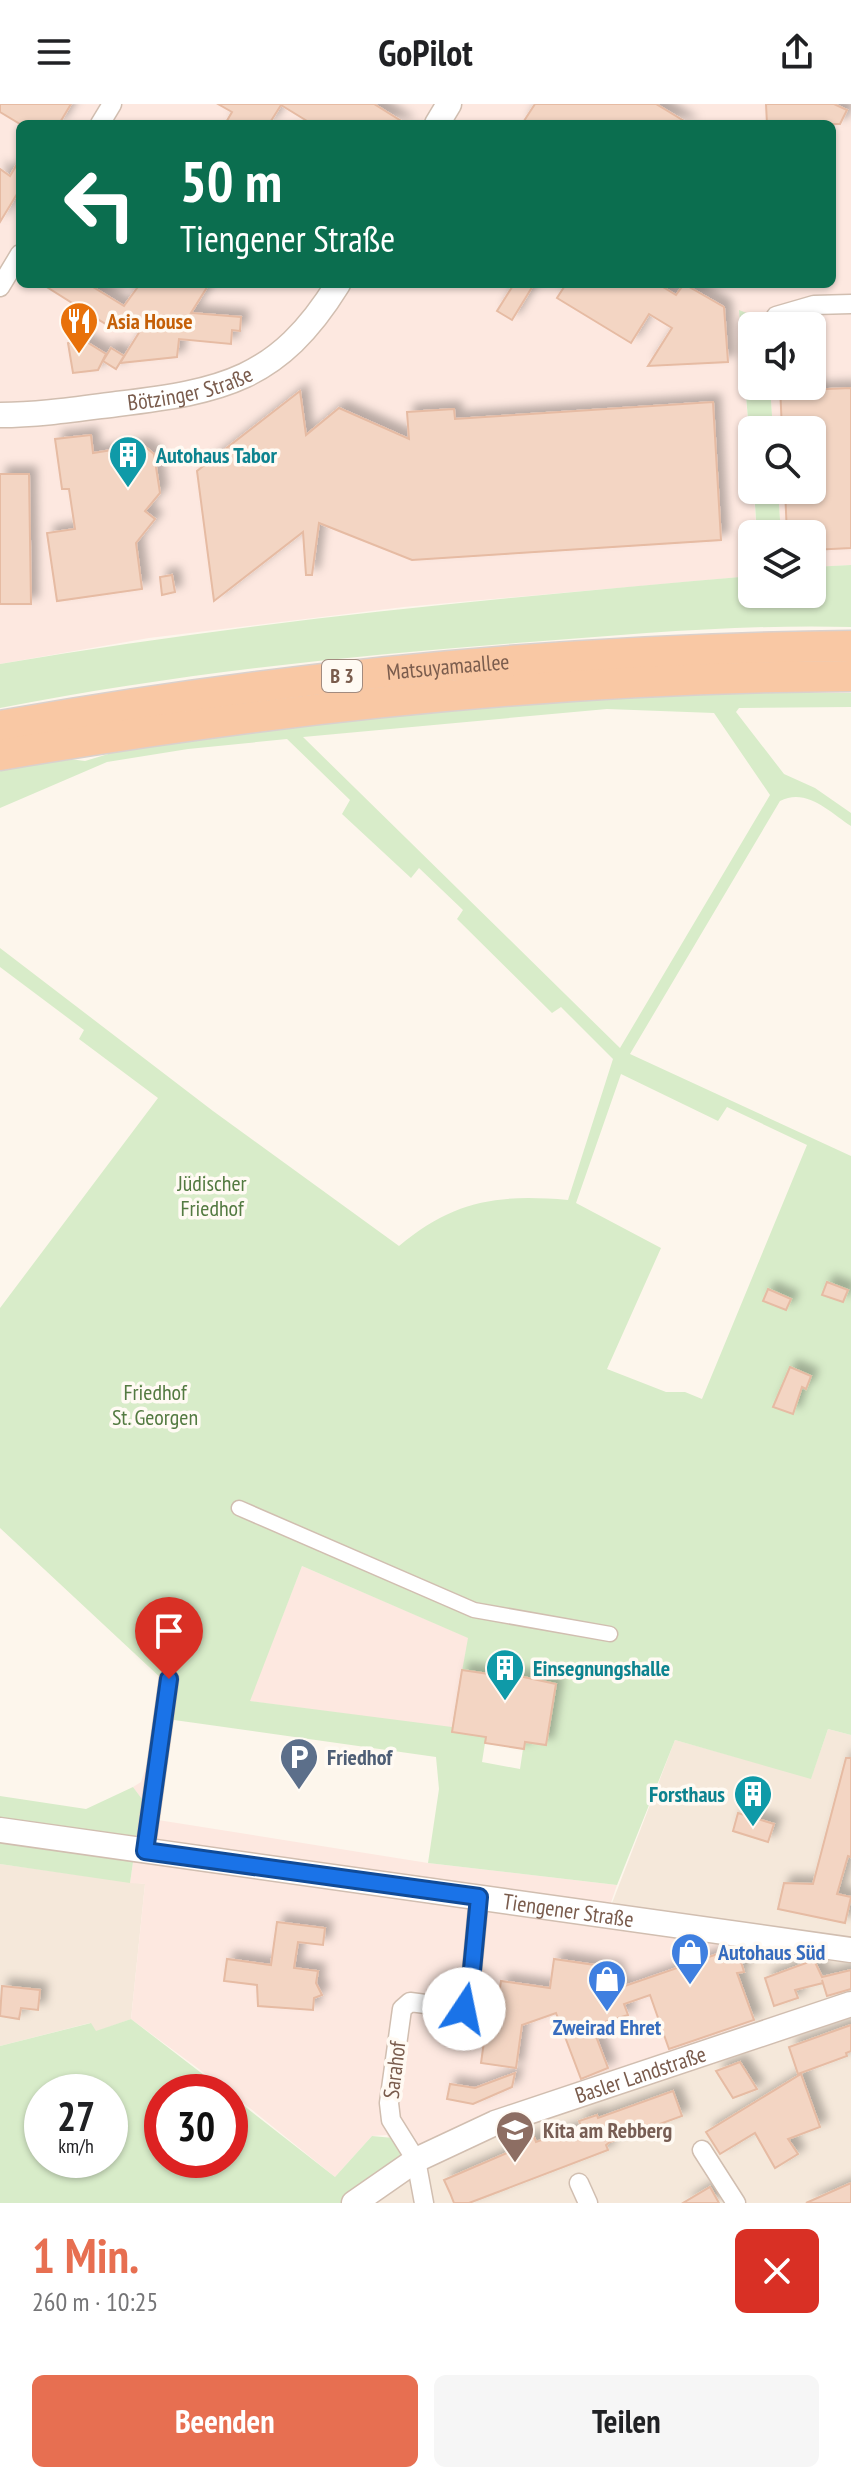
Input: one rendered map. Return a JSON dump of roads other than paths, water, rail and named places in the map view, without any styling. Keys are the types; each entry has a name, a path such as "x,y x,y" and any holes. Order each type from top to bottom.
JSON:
{"highway":[{"name":"Matsuyamaallee","path":"0,726 178,696 368,672 586,655 851,646"},
{"name":"Matsuyamaallee","path":"0,755 257,714 537,687 851,676"}],"street":[{"path":"0,287 16,261"},
{"name":"Bötzinger Straße","path":"0,415 180,397 229,385 260,368 294,341 322,310 336,288"},
{"path":"790,312 814,305 851,304"},
{"path":"239,1508 474,1610 610,1634"},
{"path":"145,1851 169,1679"},
{"name":"Tiengener Straße","path":"0,1830 851,1950"},
{"name":"Sarahof","path":"416,2160 391,2120 389,2103 402,2009 410,2002 464,2009 469,2001 479,1897"},
{"name":"Basler Landstraße","path":"354,2203 416,2160 548,2104 851,2004"},
{"path":"702,2150 736,2203"},
{"path":"416,2160 424,2203"},
{"path":"579,2183 588,2203"}],"place":[{"name":"Asia House","path":"79,355"},
{"name":"Autohaus Tabor","path":"128,489"},
{"name":"Einsegnungshalle","path":"505,1702"},
{"name":"Friedhof","path":"299,1791"},
{"name":"Forsthaus","path":"753,1828"},
{"name":"Autohaus Süd","path":"690,1986"},
{"name":"Zweirad Ehret","path":"607,2013"},
{"name":"Kita am Rebberg","path":"515,2164"}],"park label":[{"name":"Jüdischer Friedhof","path":"212,1196"},
{"name":"Friedhof St. Georgen","path":"155,1404"}]}
